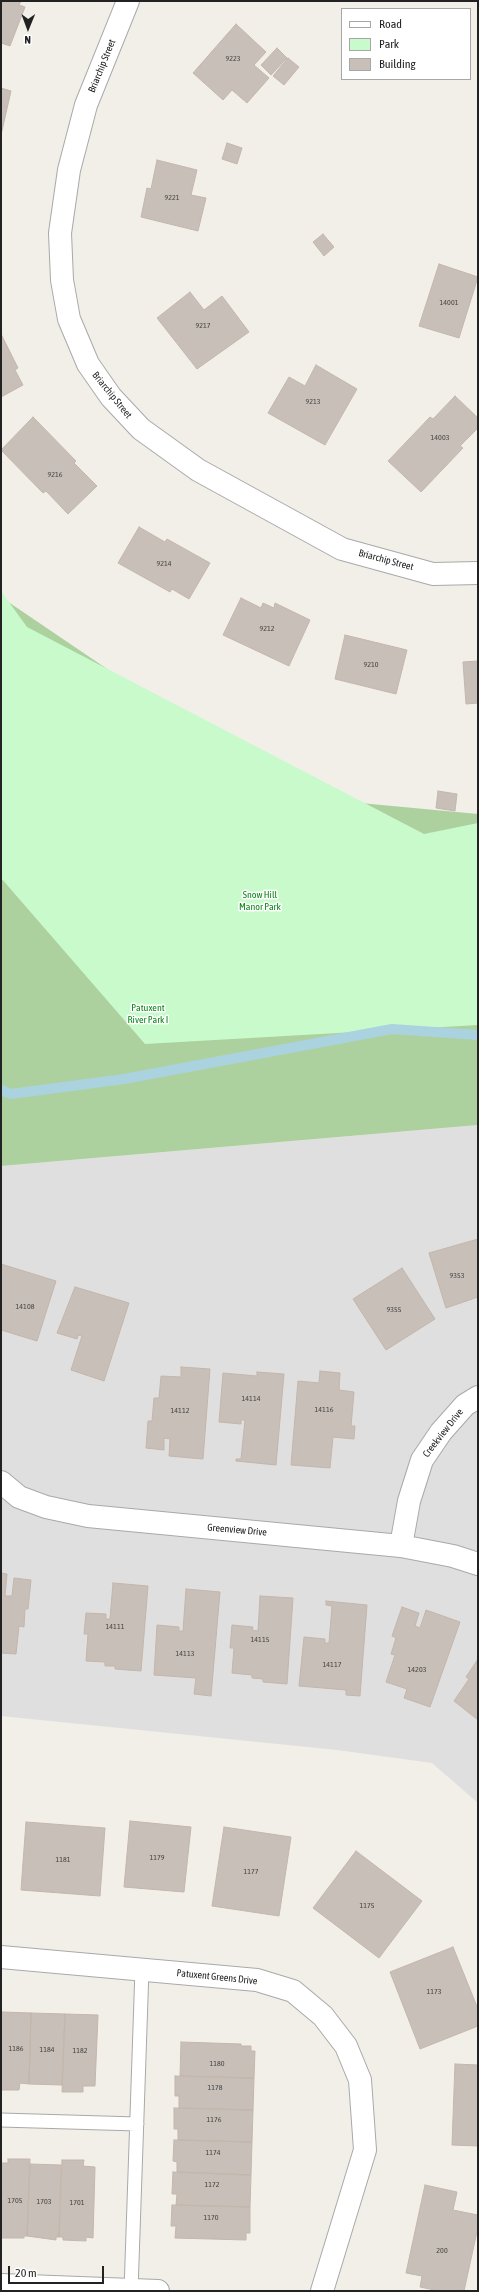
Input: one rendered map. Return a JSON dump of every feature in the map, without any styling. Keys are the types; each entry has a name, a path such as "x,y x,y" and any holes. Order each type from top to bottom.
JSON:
{"street":[{"name":"Briarchip Street","path":"128,1 86,105 69,170 60,233 62,280 68,319 88,364 111,397 141,429 198,470 342,549 433,574 478,573"},
{"name":"Creekview Drive","path":"400,1546 409,1501 422,1460 446,1427 466,1405 478,1396"},
{"name":"Greenview Drive","path":"1,1482 19,1497 46,1507 88,1516 400,1546 453,1556 478,1564"},
{"name":"Patuxent Greens Drive","path":"1,1957 257,1980 293,1991 323,2016 346,2046 360,2080 365,2150 322,2291"},
{"path":"1,2284 158,2291"}],"lane":[{"path":"131,2290 142,1969"},
{"path":"1,2120 136,2124"}],"shaded area":[{"path":"478,1125 478,1803 432,1763 337,1750 1,1716 1,1166"}],"green space":[{"name":"Snow Hill Manor Park","path":"1,591 27,627 424,834 478,823 478,1025 145,1044 1,878"},
{"name":"Snow Hill Manor Park","path":"1,597 296,797 478,814 478,1125 1,1166"}],"building":[{"path":"1,1 21,1 19,5 25,7 10,46 1,43"},
{"path":"236,24 266,52 254,65 269,78 247,103 232,90 223,100 193,73"},
{"path":"277,48 287,58 271,75 261,65"},
{"path":"288,58 299,67 284,85 273,76"},
{"path":"1,88 11,91 1,135"},
{"path":"227,143 242,148 237,164 222,159"},
{"path":"157,160 197,170 191,195 206,198 198,231 141,217 147,188 151,189"},
{"path":"323,234 334,247 324,256 313,242"},
{"path":"439,264 478,277 459,338 419,326"},
{"path":"190,292 204,310 222,296 249,332 197,369 157,318"},
{"path":"1,334 18,368 15,370 23,385 1,397"},
{"path":"316,365 357,389 325,445 268,413 289,377 305,386"},
{"path":"455,396 478,418 478,428 460,446 463,448 421,492 388,461 430,417 433,419"},
{"path":"33,417 76,461 74,463 97,486 68,514 46,491 43,493 1,450"},
{"path":"139,527 165,542 167,539 210,563 189,599 172,589 170,592 118,563"},
{"path":"241,598 261,608 263,603 274,608 275,603 310,620 289,666 223,635"},
{"path":"345,635 407,650 396,694 335,679"},
{"path":"478,661 478,703 466,704 463,662"},
{"path":"438,791 457,794 455,811 436,808"},
{"path":"478,1239 478,1297 446,1308 429,1253"},
{"path":"1,1264 56,1281 37,1341 1,1330"},
{"path":"402,1268 435,1319 386,1350 353,1299"},
{"path":"75,1287 129,1303 104,1381 71,1370 82,1336 78,1335 77,1339 57,1333"},
{"path":"181,1367 210,1369 203,1459 169,1456 170,1439 164,1438 164,1450 146,1448 148,1421 152,1421 154,1398 159,1398 161,1376 181,1377"},
{"path":"320,1371 340,1373 339,1390 354,1392 351,1426 355,1426 354,1439 333,1437 330,1468 291,1465 298,1381 319,1383"},
{"path":"257,1372 284,1374 276,1465 236,1461 236,1459 241,1459 245,1420 241,1420 241,1424 219,1422 223,1373 257,1376"},
{"path":"1,1573 7,1574 5,1596 12,1596 14,1578 31,1580 28,1609 25,1609 24,1627 19,1626 16,1654 1,1653"},
{"path":"113,1583 148,1586 141,1671 115,1669 115,1666 105,1666 105,1662 86,1661 88,1634 84,1634 86,1613 106,1614 106,1619 110,1619"},
{"path":"186,1589 220,1592 211,1696 194,1694 196,1678 154,1675 157,1625 179,1627 179,1631 183,1631"},
{"path":"260,1596 293,1598 287,1684 263,1682 263,1679 252,1678 252,1675 232,1673 234,1648 230,1648 232,1625 253,1627 252,1630 258,1631"},
{"path":"326,1601 367,1605 360,1696 346,1695 346,1690 299,1686 304,1637 325,1639 325,1643 329,1643 332,1606 326,1605"},
{"path":"402,1607 419,1613 415,1626 420,1628 426,1610 460,1622 430,1707 404,1698 407,1689 386,1682 395,1655 391,1654 396,1638 392,1636"},
{"path":"478,1659 478,1720 454,1701 469,1679 466,1677"},
{"path":"130,1821 191,1827 184,1892 124,1887"},
{"path":"26,1822 105,1828 100,1896 21,1890"},
{"path":"224,1827 291,1837 279,1916 212,1906"},
{"path":"356,1851 422,1901 379,1958 313,1908"},
{"path":"453,1947 478,2009 478,2026 420,2049 390,1972"},
{"path":"1,2012 31,2013 29,2084 20,2083 19,2090 1,2090"},
{"path":"31,2013 65,2014 62,2085 29,2084"},
{"path":"65,2014 98,2015 95,2086 83,2086 83,2092 62,2092"},
{"path":"181,2042 241,2044 241,2046 251,2046 251,2051 255,2051 254,2078 180,2076"},
{"path":"455,2064 478,2065 478,2146 452,2145"},
{"path":"175,2076 254,2078 253,2110 179,2108 179,2096 175,2096"},
{"path":"174,2108 253,2110 252,2142 178,2140 178,2129 174,2129"},
{"path":"174,2140 252,2142 251,2175 177,2172 177,2162 173,2161"},
{"path":"8,2159 30,2159 27,2236 24,2236 24,2238 1,2238 1,2163 8,2163"},
{"path":"62,2160 84,2160 83,2166 95,2167 93,2238 86,2237 86,2241 63,2240 63,2237 59,2237"},
{"path":"30,2164 61,2165 59,2237 56,2237 56,2240 27,2236"},
{"path":"173,2172 251,2175 250,2207 176,2205 177,2194 172,2194"},
{"path":"425,2185 457,2192 453,2210 478,2215 478,2227 464,2291 439,2291 420,2287 422,2276 406,2273"},
{"path":"172,2205 250,2207 250,2233 246,2233 246,2240 175,2238 176,2226 171,2226"}],"waterway":[{"path":"1,1090 11,1094 124,1079 392,1029 478,1035"}],"park label":[{"name":"Patuxent River Park I","path":"148,1014"}]}
